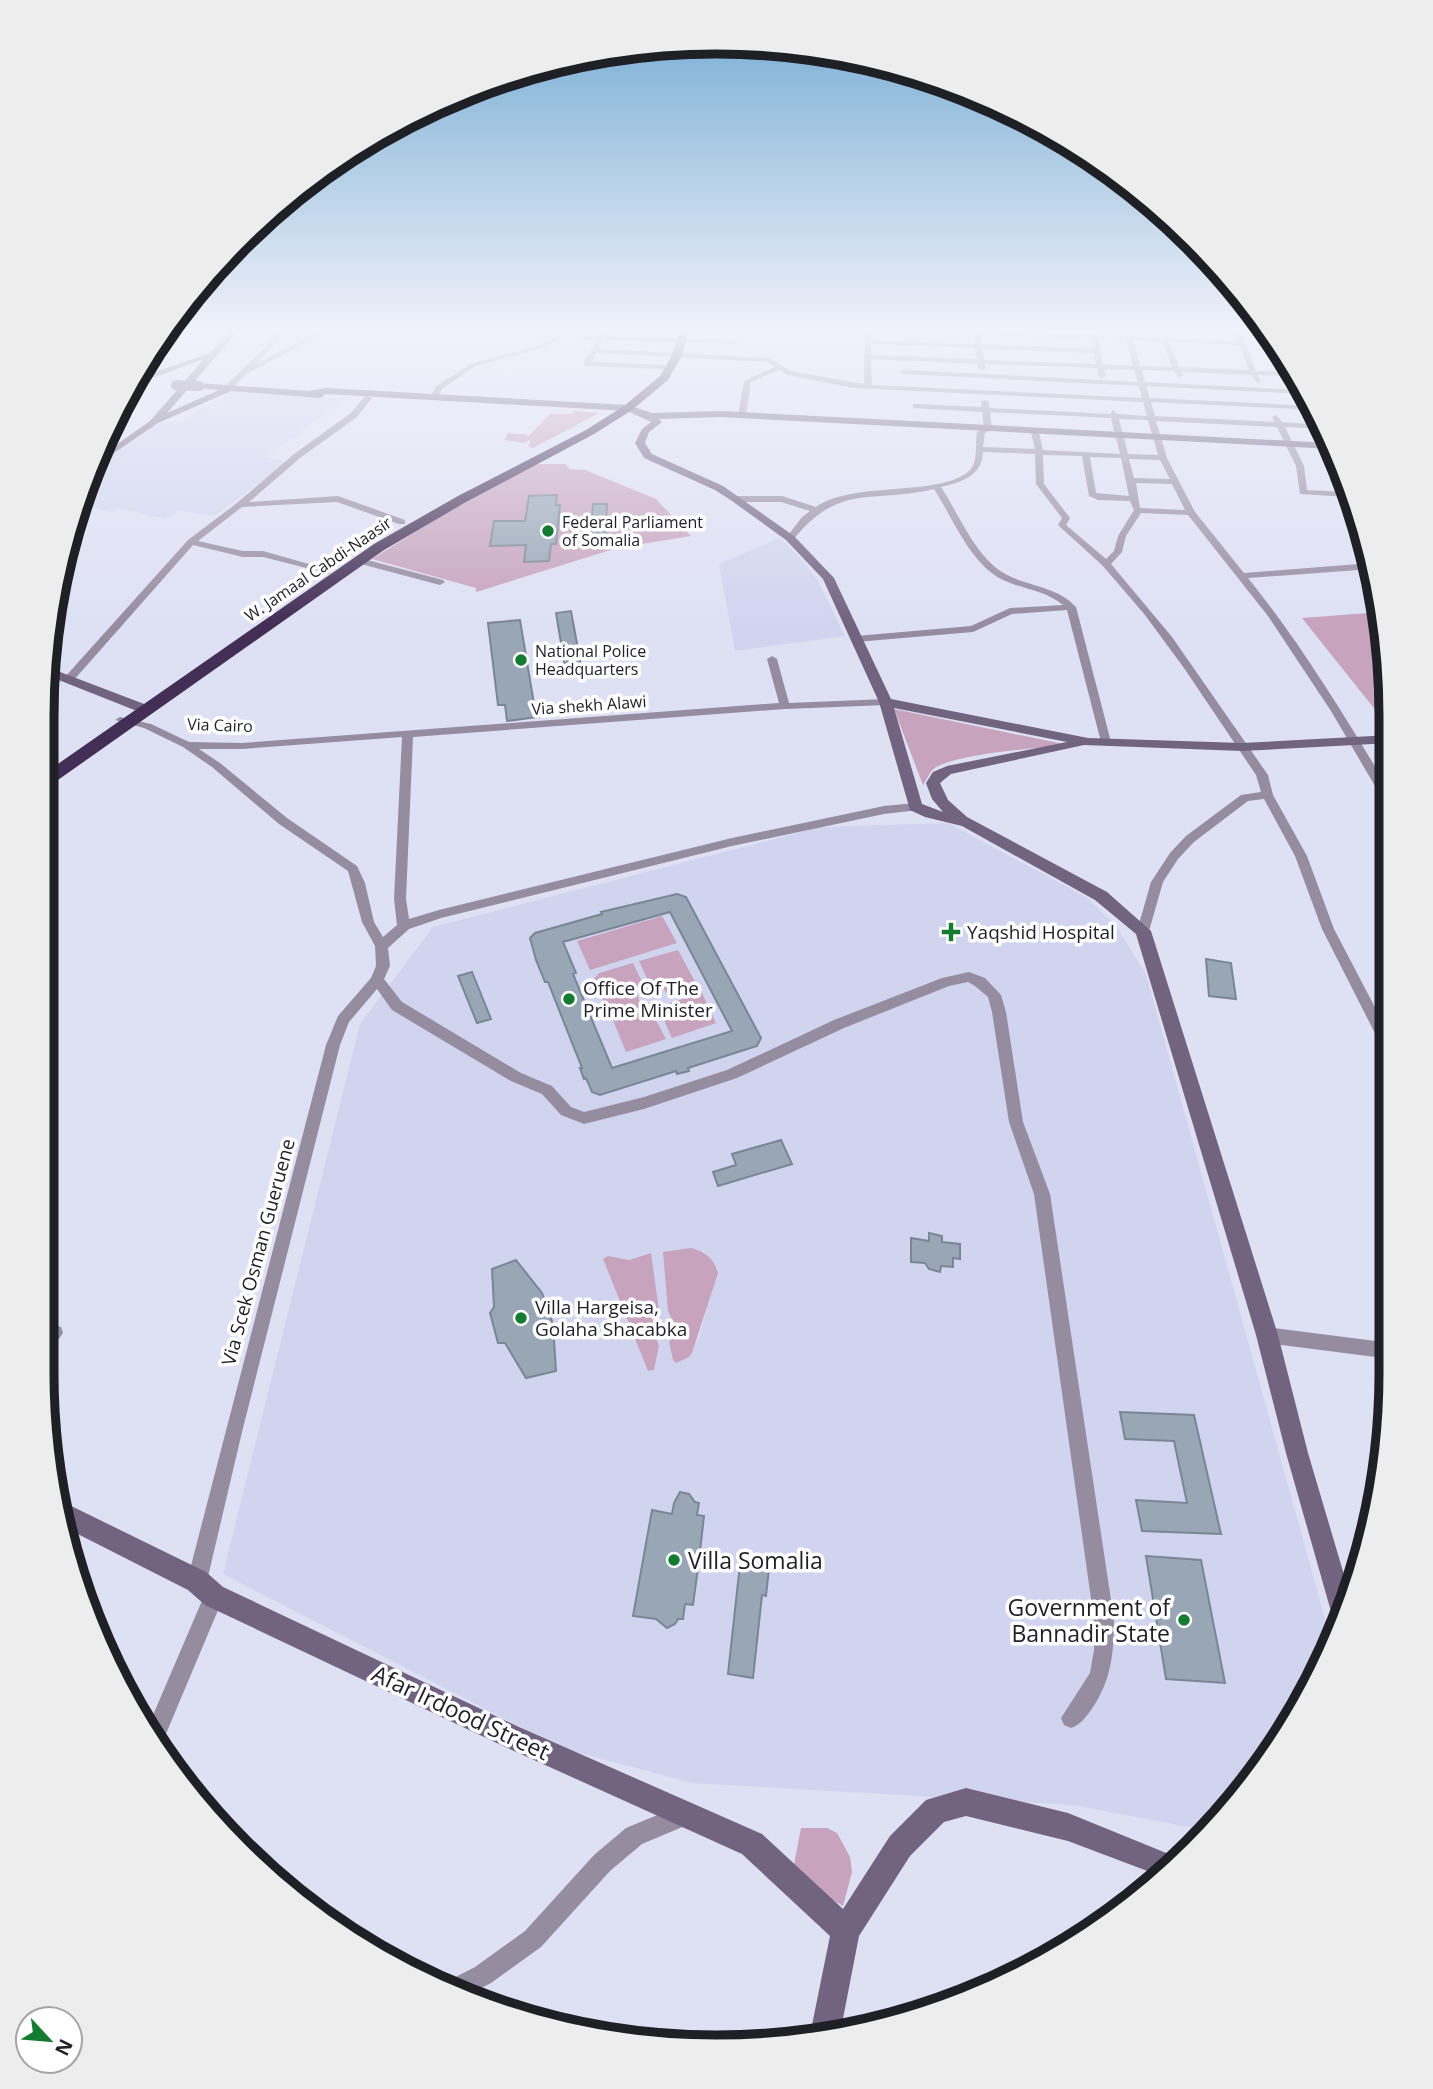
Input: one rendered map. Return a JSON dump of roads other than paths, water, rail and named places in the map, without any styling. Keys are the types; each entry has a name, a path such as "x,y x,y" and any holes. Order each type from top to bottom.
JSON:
{"highway":[{"name":"W. Jamaal Cabdi-Naasir","path":"54,767 136,716 327,572 591,427"},
{"name":"W. Jamaal Cabdi-Naasir","path":"54,774 318,587 360,561 402,522 541,454"}],"street":[{"path":"109,454 147,427"},
{"path":"69,679 191,542 337,427"},
{"path":"650,427 645,431 640,443 648,456 719,488 736,499 790,538 828,578 886,702 910,780 915,807"},
{"path":"957,427 1320,445"},
{"path":"1076,427 1077,434"},
{"path":"1118,427 1135,507 1138,510"},
{"path":"1155,427 1163,457 1191,513 1272,614 1379,783"},
{"path":"1197,427 1202,440"},
{"path":"1281,427 1300,467 1303,492 1340,494"},
{"path":"790,538 802,519 815,510 859,494 937,487 972,472 979,460 981,432 988,429"},
{"path":"1035,432 1040,451 1040,484 1066,518 1062,525 1071,536 1082,541 1105,564 1185,662 1262,775 1267,795 1301,856 1328,929 1379,1029"},
{"path":"979,449 1163,457"},
{"path":"1085,453 1093,494 1098,497 1135,499"},
{"path":"1131,480 1175,482"},
{"path":"937,487 985,562 997,573 1049,593 1071,607 1106,742"},
{"path":"240,505 338,499 402,522"},
{"path":"736,499 789,500 815,510"},
{"path":"1105,564 1118,552 1122,537 1138,510"},
{"path":"1138,510 1191,513"},
{"path":"191,542 243,554 262,554 327,572"},
{"path":"360,561 440,582"},
{"path":"1241,576 1361,567"},
{"path":"856,639 974,629 1010,611 1071,607"},
{"path":"772,659 785,706"},
{"name":"Via Cairo","path":"56,674 69,679 187,745 242,746 295,741"},
{"path":"886,702 1088,742 1242,747 1379,740"},
{"name":"Via shekh Alawi","path":"295,741 785,706 886,702"},
{"path":"404,926 400,899 408,734"},
{"path":"1088,742 947,770 937,775 933,783 936,795 945,808 966,822 1101,896 1143,931"},
{"path":"187,745 216,765 282,821 353,869 368,922 381,946 383,966 377,980 397,1006 516,1077 547,1090 566,1111 584,1118 644,1103 732,1074 839,1024 947,982 969,977 981,982 994,995 1006,1046 1016,1122 1042,1194 1104,1620 1101,1677 1087,1700 1071,1718"},
{"path":"1267,795 1245,798 1190,839 1174,856 1157,882 1143,931 1267,1335 1297,1453 1339,1598"},
{"path":"381,946 404,926 439,914 732,842 884,810 915,807 930,814 966,822"},
{"name":"Via Scek Osman Gueruene","path":"158,1727 206,1588 233,1432 333,1045 343,1020 377,980"},
{"path":"1267,1335 1379,1349"},
{"name":"Afar Irdood Street","path":"71,1518 206,1588 684,1815 752,1844 846,1931"},
{"path":"827,2025 846,1931 900,1846 936,1810 966,1802 1068,1827 1160,1863"},
{"path":"465,1985 533,1938 602,1863 634,1836 684,1815"}],"place":[{"name":"Federal Parliament of Somalia","path":"548,531"},
{"name":"National Police Headquarters","path":"521,660"},
{"name":"Yaqshid Hospital","path":"951,932"},
{"name":"Office Of The Prime Minister","path":"569,999"},
{"name":"Villa Hargeisa, Golaha Shacabka","path":"521,1318"},
{"name":"Villa Somalia","path":"674,1560"},
{"name":"Government of Bannadir State","path":"1184,1620"}]}
